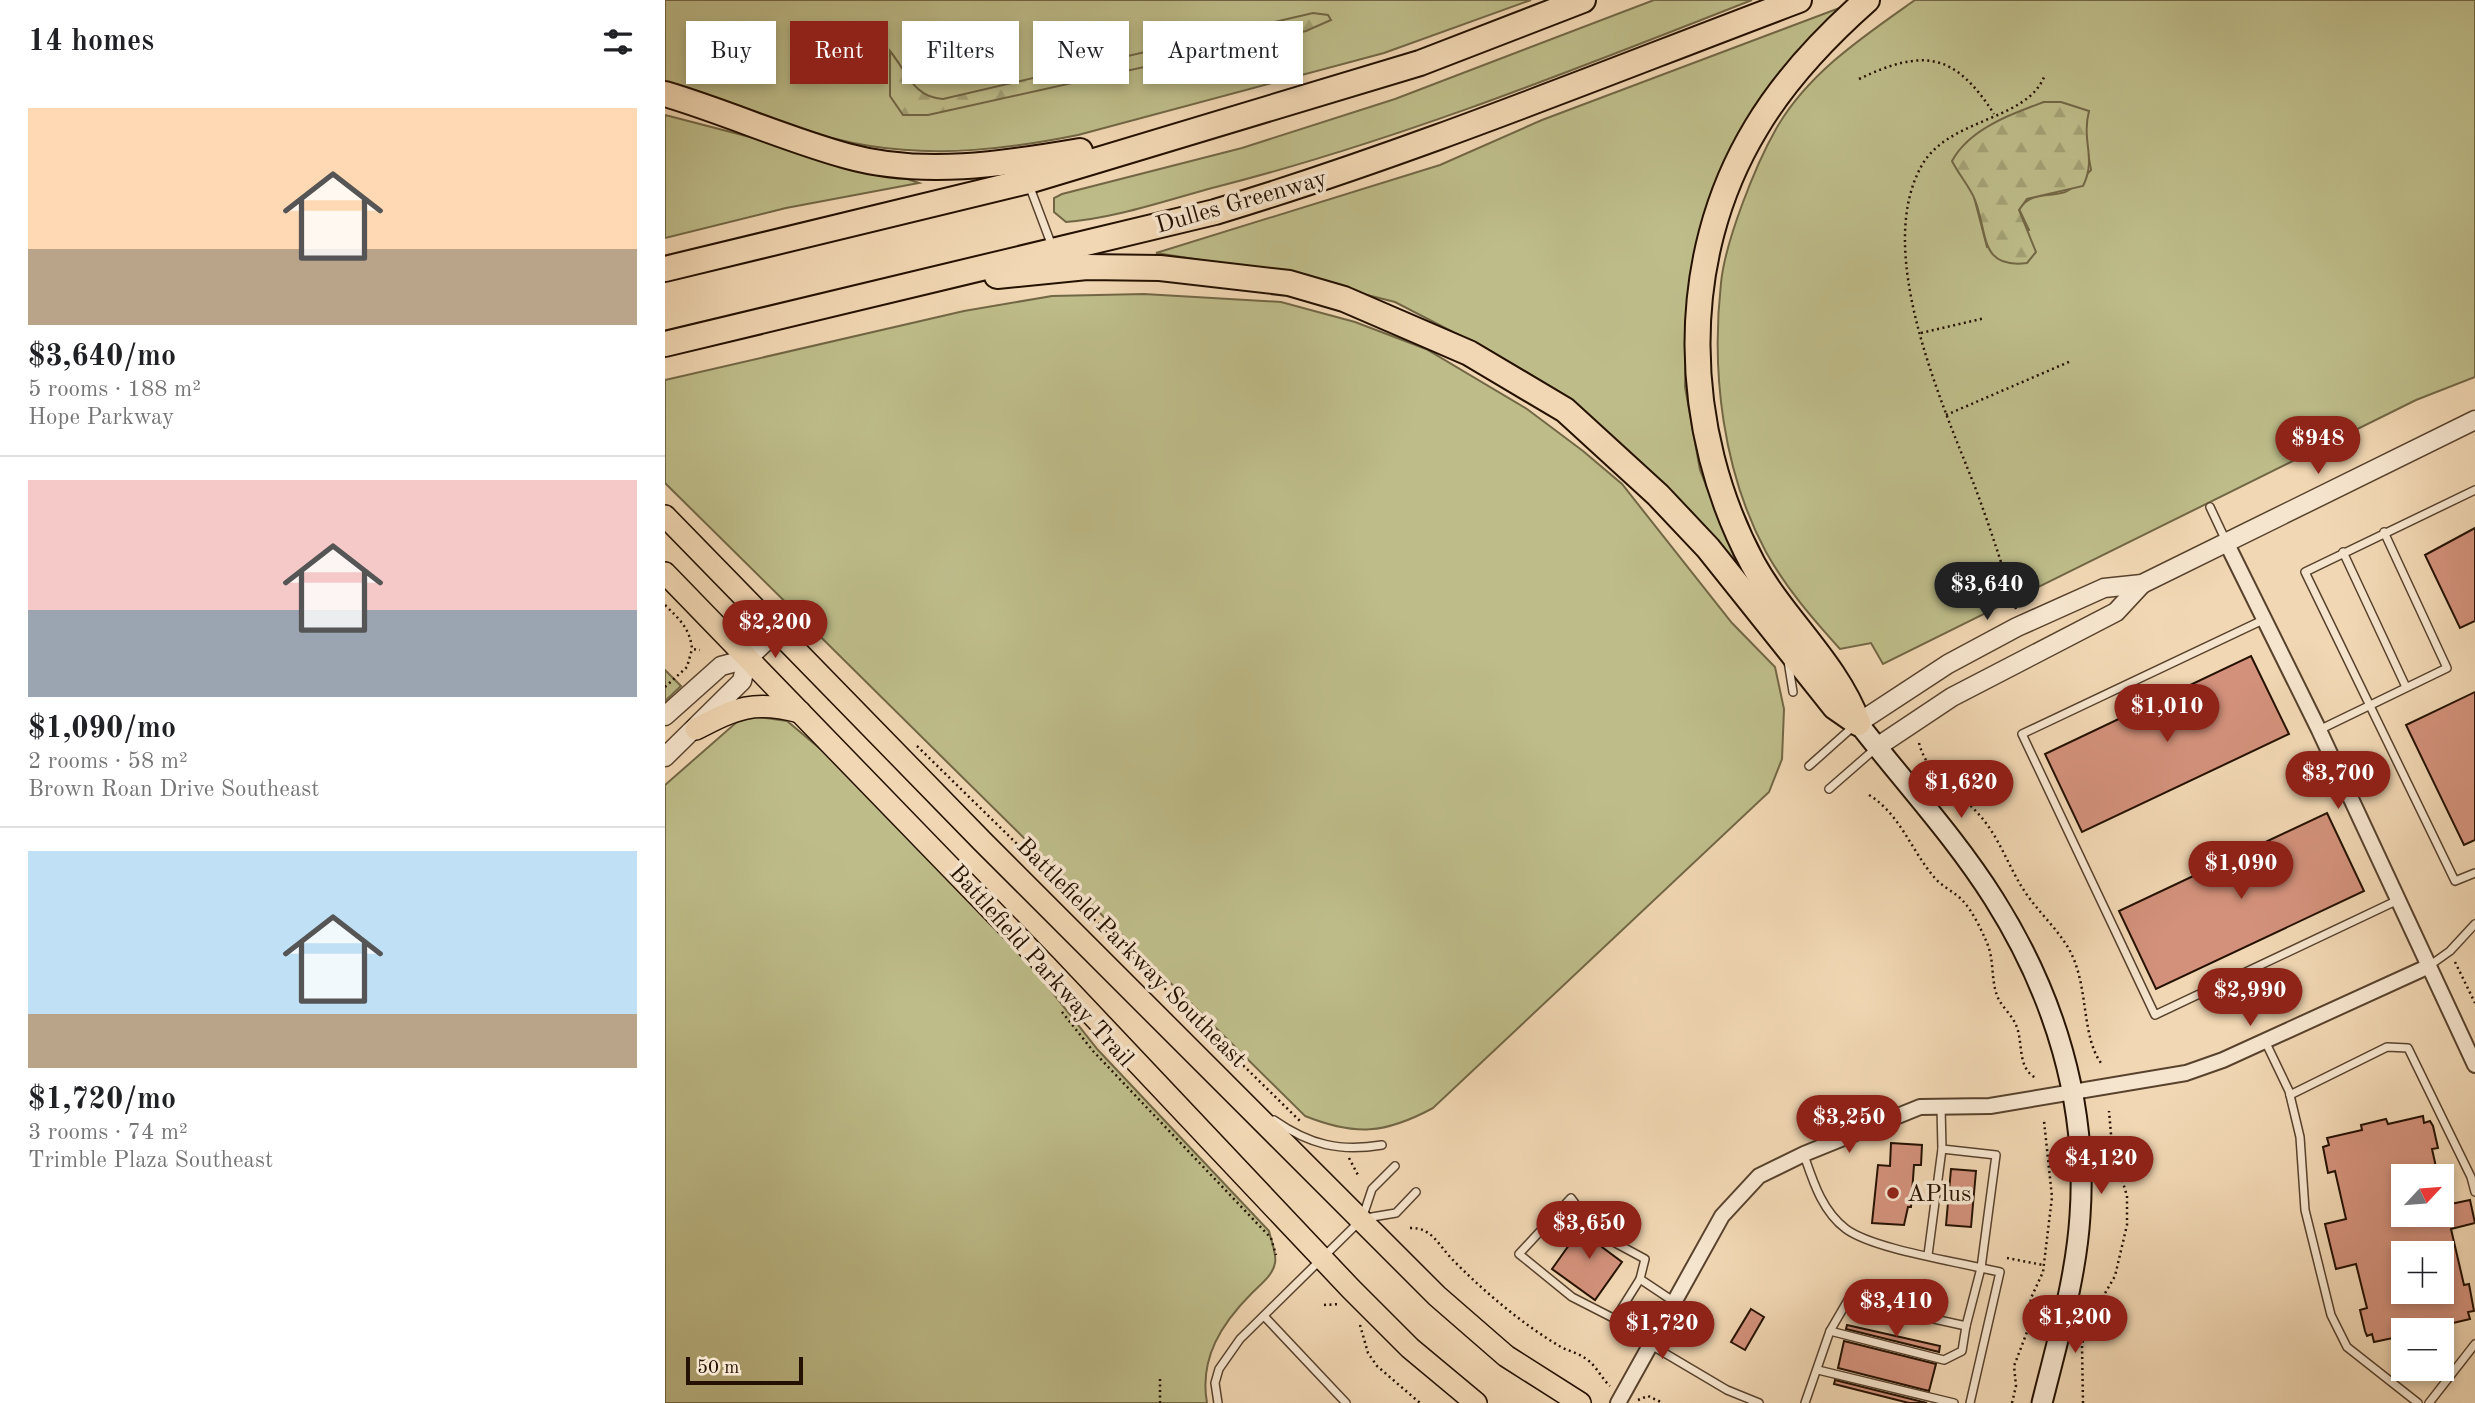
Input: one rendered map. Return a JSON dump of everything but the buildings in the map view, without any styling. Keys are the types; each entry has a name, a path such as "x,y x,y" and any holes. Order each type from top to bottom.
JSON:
{"highway":[{"path":"665,269 1028,181 1420,63 1583,0"},
{"name":"Dulles Greenway","path":"665,344 1215,212 1356,168 1799,0"},
{"path":"1858,723 1848,695 1782,609 1734,527 1714,469 1699,396 1696,324 1704,257 1729,181 1755,128 1798,68 1867,0"},
{"path":"665,94 848,157 901,165 947,167 1012,163 1191,133"},
{"path":"895,287 1087,267 1160,268 1289,283 1344,299 1469,353 1565,410 1658,495 1700,539 1835,708 1858,723"}],"main road":[{"name":"Battlefield Parkway Southeast","path":"665,516 776,632 1475,1330 1530,1373 1580,1403"},
{"path":"665,573 1322,1258 1410,1348 1476,1403"},
{"path":"696,729 735,708 757,705 801,713"},
{"path":"1858,723 1967,859 2013,930 2062,1044 2073,1092 2080,1143 2080,1216 2067,1298 2042,1403"}],"street":[{"path":"1858,723 1948,664 2021,625 2104,588 2142,584 2475,420"},
{"path":"2227,544 2319,730 2475,1066"},
{"path":"1877,747 1952,697 2116,612 2142,584"},
{"path":"665,716 721,666 747,659 776,632"},
{"path":"665,757 742,681 747,659"},
{"path":"1621,1398 1721,1216 1759,1176 1804,1154 1920,1107 1990,1106 2186,1073 2265,1041 2427,967"}],"lane":[{"path":"1028,181 1053,250"},
{"path":"2475,490 2305,572 2455,881 2475,873"},
{"path":"2210,507 2227,544"},
{"path":"2319,730 2447,668 2384,533"},
{"path":"2343,552 2406,687"},
{"path":"2265,620 2022,734 2097,893 2155,1015 2398,900"},
{"path":"1779,638 1787,657 1793,692"},
{"path":"1809,766 1858,723"},
{"path":"1829,789 1877,747"},
{"path":"2427,967 2450,951 2475,924"},
{"path":"2265,1041 2290,1095 2301,1137 2305,1210 2331,1315 2347,1347 2418,1403"},
{"path":"2290,1095 2387,1047 2408,1048 2472,1177 2475,1192"},
{"path":"1236,1092 1311,1142 1342,1149 1382,1144"},
{"path":"1928,1255 1942,1149 1941,1106"},
{"path":"1830,1331 1944,1360 1962,1351 1981,1268 1996,1155 1942,1149"},
{"path":"1804,1154 1817,1194 1846,1229 1895,1249 2000,1272 1970,1403"},
{"path":"1217,1403 1215,1383 1219,1370 1240,1339 1362,1219 1372,1189 1395,1166"},
{"path":"1362,1219 1396,1213 1416,1192"},
{"path":"1591,1225 1571,1198 1519,1254 1573,1297 1615,1319 1640,1279 1645,1259 1608,1239"},
{"path":"1640,1279 1673,1301"},
{"path":"1805,1403 1830,1331 1848,1300 1966,1326"},
{"path":"1263,1316 1346,1403"},
{"path":"2429,1403 2475,1344"},
{"path":"1650,1345 1759,1403"},
{"path":"1818,1370 1954,1403"}],"path":[{"path":"1859,79 1911,61 1940,63 1970,79 1994,114"},
{"path":"2021,625 1976,491 1946,415 1921,334 1906,259 1906,213 1923,163 1944,140 2025,100 2041,86 2045,77"},
{"path":"1921,334 1985,318"},
{"path":"1946,415 2070,361"},
{"path":"665,605 685,626 691,636 692,649 687,667 665,687"},
{"path":"692,649 700,650"},
{"path":"909,739 1262,1087 1304,1124"},
{"path":"1919,743 1931,770 1972,806 1985,822 2022,887 2056,929 2070,952 2081,978 2091,1043 2101,1063"},
{"path":"1869,795 1894,816 1903,835 1936,879 1963,901 1973,917 1991,955 1993,981 1999,999 2019,1031 2020,1051 2026,1069 2036,1078"},
{"path":"2450,951 2475,1003"},
{"name":"Battlefield Parkway Trail","path":"1060,1009 1093,1051 1271,1238 1276,1255"},
{"path":"2083,1403 2082,1346 2086,1326 2115,1276 2127,1225 2127,1196 2112,1146 2109,1111"},
{"path":"2012,1403 2016,1386 2014,1366 2027,1332 2031,1298 2043,1265 2052,1197 2044,1121"},
{"path":"1410,1228 1421,1228 1434,1237 1450,1257 1483,1286 1562,1347 1583,1356 1600,1370 1607,1384 1621,1398 1638,1401 1648,1396 1663,1403"},
{"path":"2007,1258 2043,1265"},
{"path":"1324,1305 1345,1306"},
{"path":"1356,1317 1368,1353 1377,1366 1420,1403"},
{"path":"1160,1378 1160,1403"}],"green space":[{"path":"665,0 1531,0 1384,53 1303,75 1303,21 1143,21 1143,84 1268,84 1078,135 1000,148 922,151 844,141 792,127 665,82"},
{"path":"1654,0 1752,0 1487,102 1353,148 1104,217 1066,222 1054,212 1054,198 1062,194 1242,148 1395,99"},
{"path":"1915,0 2475,0 2475,377 2416,400 1883,664 1871,643 1840,649 1782,578 1751,521 1739,489 1730,455 1720,387 1718,317 1721,283 1728,247 1742,204 1759,163 1789,109 1804,90 1838,57","holes":["2044,102 2084,130 2091,170 2068,190 2034,197 2024,203 2019,209 2029,230 1987,247 1974,197 1994,124"]},
{"path":"1850,4 1704,230 1687,308 1685,387 1700,470 1737,564 1678,501 1492,352 1395,302 1272,271 1156,253 1440,165 1542,120"},
{"path":"1313,13 1328,15 1331,20 1303,32 1303,21 1279,21"},
{"path":"890,51 902,68 902,84 914,84 933,98 943,99 1008,84 1019,84 1019,81 1033,78 1033,84 1068,84 928,115 903,115 890,96"},
{"path":"1143,53 1143,67 1129,70 1129,56"},
{"path":"2044,102 2061,102 2089,111 2089,167 2083,186 2027,199 2019,210 2036,252 2027,263 2012,263 2000,260 1988,246 1975,200 1952,161 1959,150 1980,131"},
{"path":"665,115 919,183 786,208 665,238"},
{"path":"1144,294 1281,302 1355,322 1426,349 1527,409 1622,484 1732,623 1775,667 1784,709 1782,759 1769,792 1433,1108 1400,1123 1355,1129 1305,1116 665,483 665,380 964,311 1052,296"},
{"path":"665,670 681,686 665,701"},
{"path":"751,716 787,721 830,757 1029,963 1098,1050 1269,1231 1275,1255 1274,1267 1241,1304 1215,1342 1206,1371 1207,1403 665,1403 665,785 738,721"}],"place":[{"name":"APlus","path":"1893,1193"}]}
